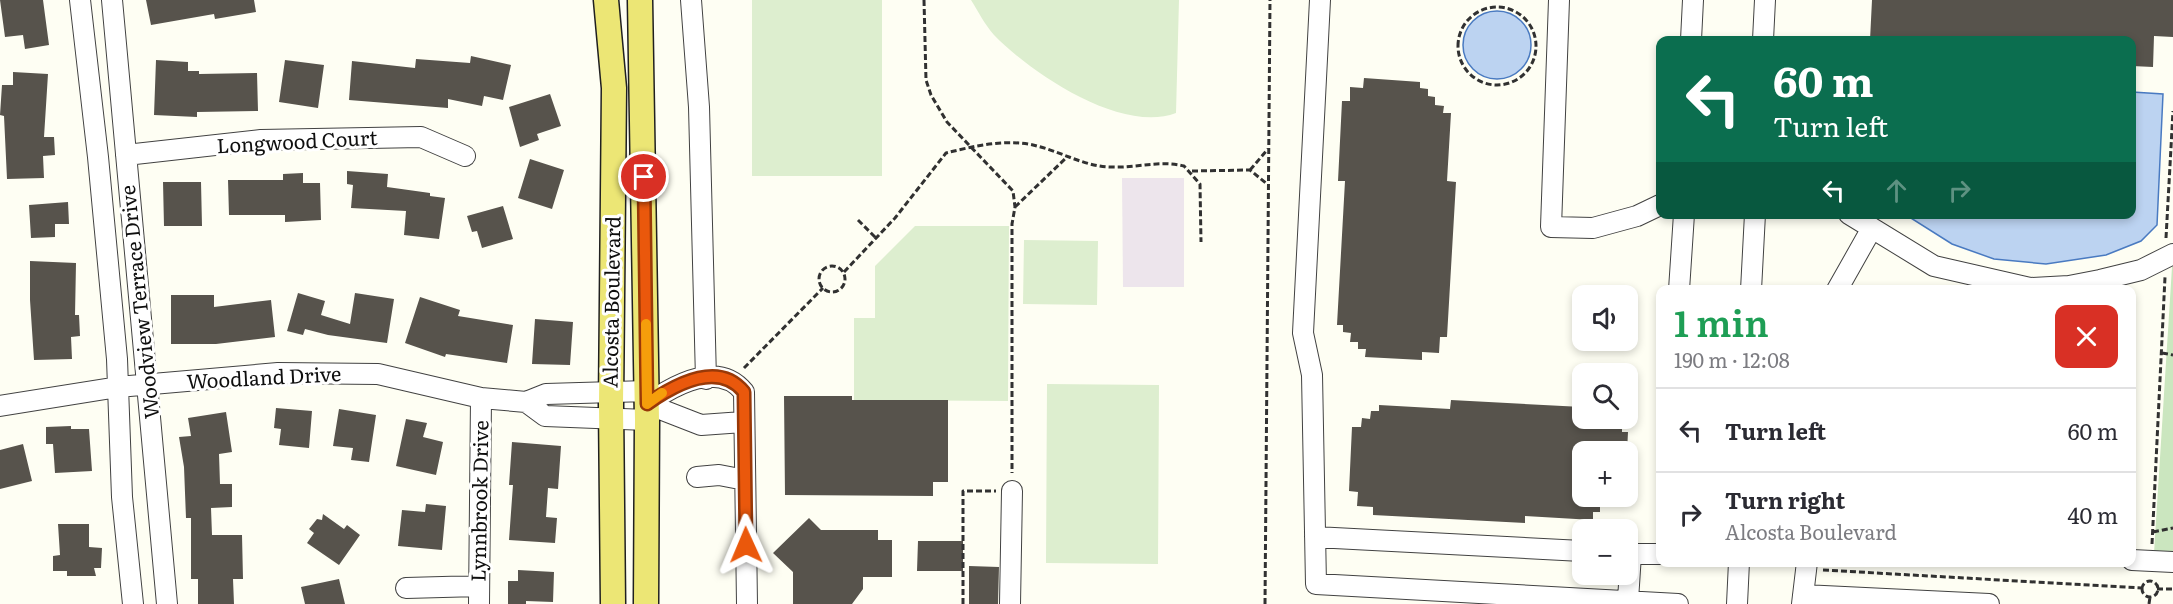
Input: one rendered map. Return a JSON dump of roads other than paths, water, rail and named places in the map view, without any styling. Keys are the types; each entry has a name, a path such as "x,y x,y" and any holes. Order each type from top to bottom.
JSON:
{"main road":[{"name":"Alcosta Boulevard","path":"606,0 614,88 611,394 613,604"},
{"name":"Alcosta Boulevard","path":"640,0 647,405 646,604"}],"street":[{"name":"Woodview Terrace Drive","path":"80,0 99,157 118,387 122,496 133,604"},
{"name":"Woodview Terrace Drive","path":"112,0 149,384 167,604"},
{"path":"692,0 699,107 706,379"},
{"path":"1320,0 1303,333 1312,375 1316,584 1678,604"},
{"path":"1559,0 1551,227 1593,228 1637,216 1656,207"},
{"path":"1691,36 1693,0"},
{"path":"1763,36 1766,0"},
{"name":"Longwood Court","path":"126,155 261,141 421,138 465,156"},
{"path":"1679,285 1684,219"},
{"path":"1751,285 1755,219"},
{"path":"1857,219 1934,266 2017,285"},
{"path":"1841,285 1872,228"},
{"path":"2073,285 2141,270 2169,256"},
{"name":"Woodland Drive","path":"0,406 118,387 278,373 378,374 482,398 526,402 546,394 611,394 647,405"},
{"path":"647,405 669,388 691,379 723,377 732,381 744,392 747,604"},
{"name":"Lynnbrook Drive","path":"479,595 482,398"},
{"name":"Woodland Drive","path":"526,402 545,416 611,419 647,405"},
{"path":"647,405 701,425 743,422"},
{"path":"697,477 719,474 745,480"},
{"path":"1010,604 1012,491"},
{"path":"1315,537 1572,550"},
{"path":"1638,554 1656,554"},
{"path":"2136,560 2173,562"},
{"path":"1737,604 1739,567"},
{"path":"1814,567 1802,600 1989,604"},
{"path":"1628,585 1628,600"},
{"path":"406,588 479,595"}],"water":[{"path":"1490,11 1504,11 1516,16 1526,26 1531,45 1526,64 1516,74 1504,79 1490,79 1478,74 1468,64 1463,52 1463,38 1468,26 1478,16"},
{"path":"2136,92 2163,94 2157,225 2141,241 2106,255 2046,264 1994,259 1952,244 1912,219 2136,219"}]}
